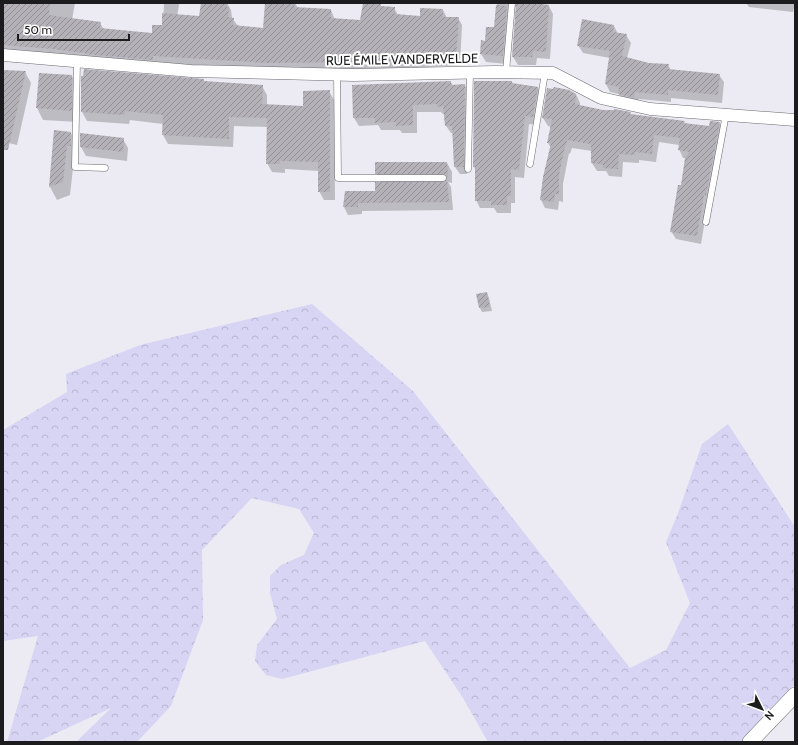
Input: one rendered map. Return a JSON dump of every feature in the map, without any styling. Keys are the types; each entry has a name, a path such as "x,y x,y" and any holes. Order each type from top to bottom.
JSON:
{"street":[{"name":"RUE ÉMILE VANDERVELDE","path":"3,56 191,71 337,75 470,72 545,73 553,74 601,98 643,107 795,120"},
{"path":"750,742 795,695"}],"lane":[{"path":"506,72 512,3"},
{"path":"77,62 75,167 105,168"},
{"path":"468,169 470,72"},
{"path":"530,164 545,73"},
{"path":"337,75 338,178 443,178"},
{"path":"706,222 726,114"}],"green space":[{"path":"312,304 413,391 630,668 666,650 690,603 666,542 677,516 702,444 728,424 795,527 795,684 758,723 751,742 488,742 463,698 425,641 282,679 266,675 255,661 257,645 277,619 270,593 270,576 281,565 304,555 314,533 299,509 252,498 202,550 203,620 171,706 137,742 76,742 111,708 37,742 7,742 38,636 3,641 3,430 67,392 66,374 140,345"}],"building":[{"path":"3,3 50,3 49,15 101,22 100,28 152,33 152,25 162,25 162,13 199,16 201,3 227,3 227,7 229,7 228,17 234,18 233,25 263,28 265,3 295,3 294,7 331,9 331,18 360,20 363,3 381,3 381,6 395,7 395,14 420,16 420,8 443,9 443,17 459,17 456,58 352,64 352,62 267,63 153,56 153,60 3,45"},
{"path":"516,3 549,5 546,52 533,51 532,57 512,57"},
{"path":"496,5 507,6 503,56 480,54 481,40 485,41 486,27 494,27"},
{"path":"582,19 614,25 613,32 627,34 622,56 649,63 669,64 668,69 720,74 718,95 668,90 668,95 635,92 634,98 618,94 619,87 605,84 610,51 577,46"},
{"path":"84,69 204,79 204,81 263,85 262,104 303,106 303,91 330,90 330,192 318,192 318,162 280,161 280,164 266,164 267,118 229,117 229,139 162,135 163,115 125,111 125,115 81,112 81,76 83,76"},
{"path":"3,70 26,71 8,150 3,150"},
{"path":"39,73 72,75 72,111 36,108"},
{"path":"451,81 451,85 465,84 464,167 454,167 452,126 445,126 443,106 437,107 437,104 413,105 413,125 396,126 396,122 375,123 375,118 353,118 352,85"},
{"path":"474,81 512,81 512,83 538,87 533,117 525,116 519,170 511,169 511,196 507,196 507,205 491,205 491,201 475,201 475,167 473,167"},
{"path":"554,87 569,90 576,94 575,104 603,110 614,109 631,112 630,114 685,121 684,123 709,126 710,121 720,122 706,195 704,195 697,236 670,232 678,185 681,185 685,158 689,152 678,150 680,138 654,135 652,154 635,152 635,155 619,154 618,169 603,168 603,165 601,164 591,163 590,144 567,140 559,175 559,194 555,194 554,202 540,200 543,177 551,143 547,143 552,119 542,118 547,88 553,89"},
{"path":"54,130 71,132 71,146 67,146 63,182 49,187"},
{"path":"80,133 124,138 123,152 80,147"},
{"path":"375,162 447,162 448,175 447,177 446,174 375,174"},
{"path":"447,179 449,202 358,203 358,207 343,207 345,191 375,191 375,182 446,182"},
{"path":"487,292 490,307 479,308 476,294"}]}
